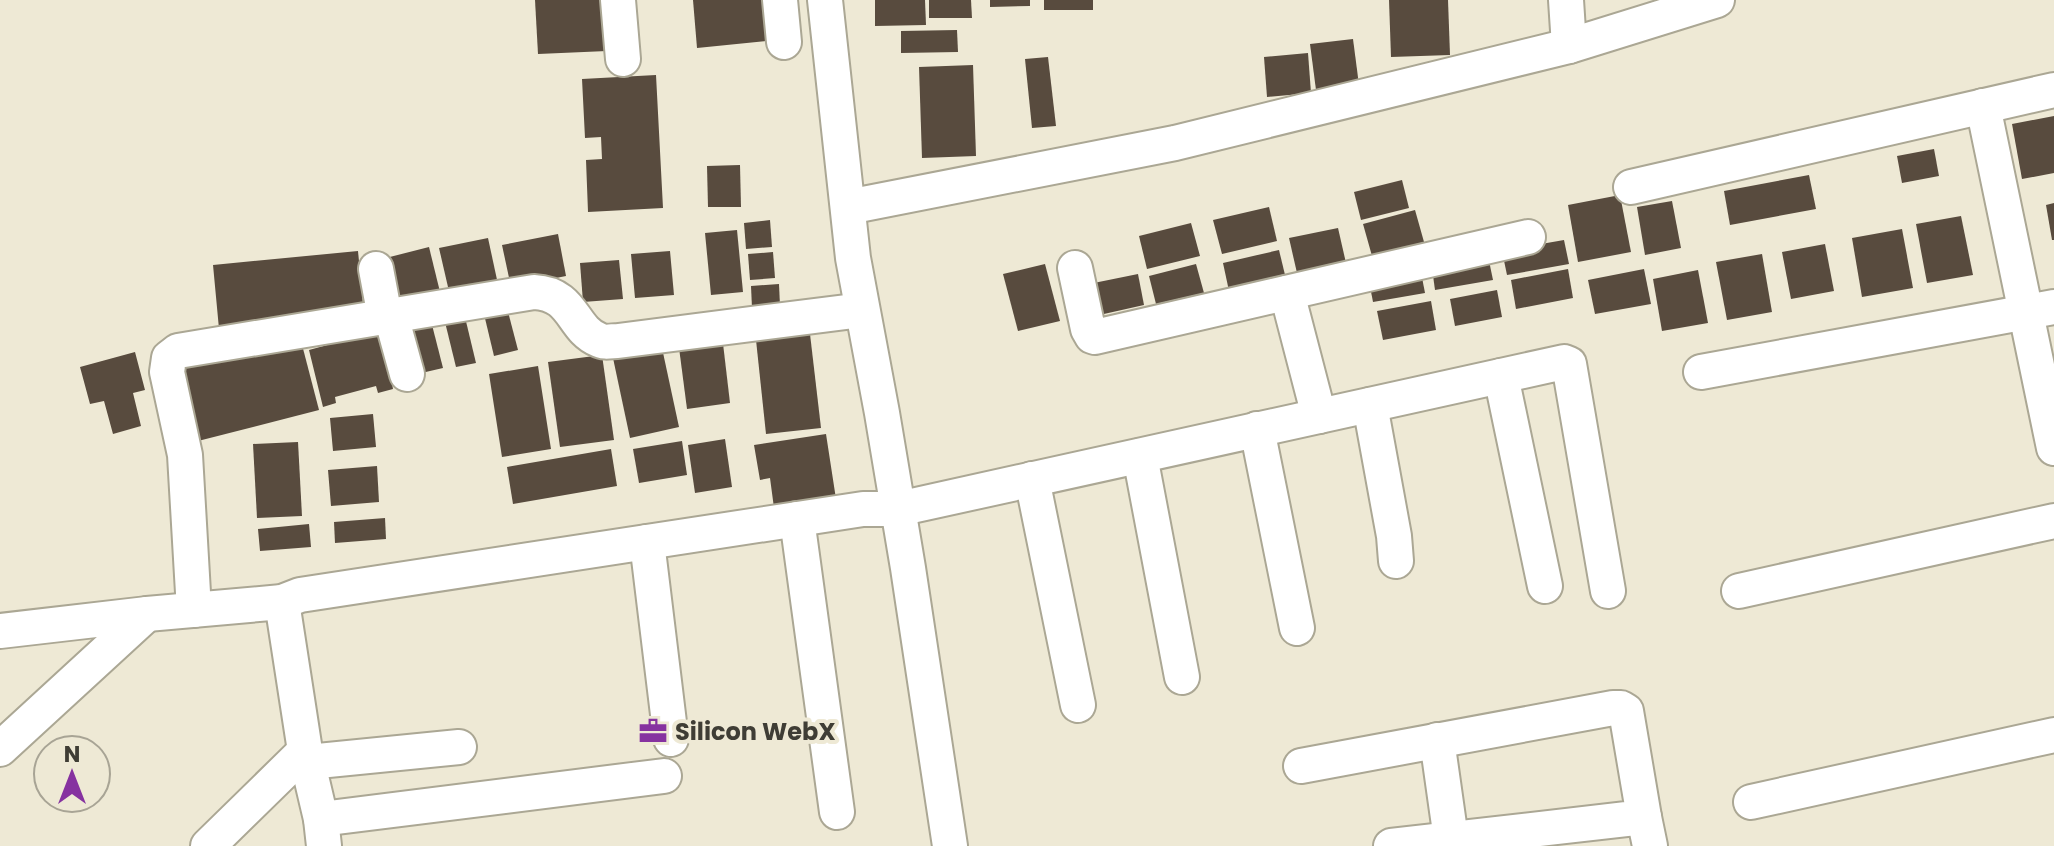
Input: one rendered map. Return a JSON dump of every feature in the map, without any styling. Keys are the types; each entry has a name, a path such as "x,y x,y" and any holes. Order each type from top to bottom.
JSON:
{"street":[{"path":"618,0 623,59"},
{"path":"780,0 784,42"},
{"path":"825,0 853,258 898,509 950,846"},
{"path":"1566,0 1569,46"},
{"path":"848,207 1175,143 1569,46 1717,0"},
{"path":"1631,187 2054,90"},
{"path":"1983,106 2040,310 2054,448"},
{"path":"1075,268 1088,329 1095,337 1528,237"},
{"path":"376,269 407,374"},
{"path":"194,610 185,455 167,372 169,358 178,351 534,292 556,297 568,307 587,333 600,341 862,310"},
{"path":"1287,293 1319,416"},
{"path":"1701,372 2040,310"},
{"path":"0,631 282,602 300,595 863,509 898,509 1564,362 1569,364 1608,591"},
{"path":"1501,376 1545,586"},
{"path":"1370,405 1396,561"},
{"path":"1257,429 1297,628"},
{"path":"1140,456 1182,677"},
{"path":"1032,479 1078,705"},
{"path":"797,519 837,812"},
{"path":"1739,591 2054,521"},
{"path":"647,542 671,739"},
{"path":"282,602 306,757 323,832 664,776"},
{"path":"0,749 147,614"},
{"path":"1301,766 1613,708 1626,711 1647,831 1391,846"},
{"path":"1751,802 2054,735"},
{"path":"1437,740 1458,841"},
{"path":"208,846 306,757 459,747"}],"building":[{"path":"535,0 604,0 607,51 538,54"},
{"path":"693,0 762,0 766,41 697,48"},
{"path":"875,0 925,0 926,25 875,26"},
{"path":"929,0 971,0 972,18 929,18"},
{"path":"990,0 1030,0 1030,6 990,7"},
{"path":"1044,0 1093,0 1093,10 1044,10"},
{"path":"1389,0 1448,0 1450,55 1391,57"},
{"path":"957,30 958,52 901,53 901,31"},
{"path":"1353,39 1359,85 1316,90 1310,44"},
{"path":"1308,53 1311,93 1267,97 1264,57"},
{"path":"1048,57 1056,126 1032,128 1025,59"},
{"path":"973,65 976,156 922,158 919,67"},
{"path":"656,75 663,208 588,212 586,160 602,159 601,137 585,138 582,79"},
{"path":"2054,116 2054,173 2022,179 2012,124"},
{"path":"1934,149 1939,176 1902,183 1897,156"},
{"path":"740,165 741,207 708,207 707,166"},
{"path":"1809,175 1816,209 1730,225 1724,191"},
{"path":"1402,180 1409,208 1361,220 1354,192"},
{"path":"1620,195 1631,252 1578,262 1568,205"},
{"path":"1672,201 1681,248 1645,255 1637,207"},
{"path":"2054,203 2054,240 2052,240 2046,205"},
{"path":"1269,207 1277,241 1222,254 1213,220"},
{"path":"1415,210 1424,242 1372,256 1363,224"},
{"path":"1961,216 1973,275 1927,283 1916,224"},
{"path":"770,220 772,247 746,249 744,223"},
{"path":"1191,223 1200,256 1147,269 1139,236"},
{"path":"1338,228 1346,263 1297,273 1289,238"},
{"path":"1902,229 1913,288 1862,297 1852,238"},
{"path":"737,230 743,292 711,295 705,233"},
{"path":"558,234 566,276 511,287 502,245"},
{"path":"488,238 499,289 451,300 439,248"},
{"path":"1564,240 1569,264 1507,275 1502,251"},
{"path":"1825,244 1834,291 1791,299 1782,252"},
{"path":"429,247 441,296 391,309 378,260"},
{"path":"1279,250 1286,279 1229,291 1223,263"},
{"path":"358,251 364,315 219,329 213,265"},
{"path":"670,251 674,295 635,298 631,254"},
{"path":"1487,251 1493,280 1435,290 1431,261"},
{"path":"773,252 775,278 750,280 748,254"},
{"path":"1762,254 1772,312 1727,320 1716,262"},
{"path":"619,260 623,299 583,302 580,263"},
{"path":"1045,264 1060,321 1018,331 1003,274"},
{"path":"1196,264 1204,293 1156,304 1149,276"},
{"path":"1420,267 1425,293 1373,302 1368,276"},
{"path":"1568,269 1573,298 1516,309 1511,280"},
{"path":"1644,269 1651,304 1595,314 1588,280"},
{"path":"1698,270 1708,323 1662,331 1653,279"},
{"path":"1138,274 1144,305 1086,318 1079,286"},
{"path":"779,284 780,306 752,308 751,286"},
{"path":"1497,290 1502,317 1455,326 1450,299"},
{"path":"1431,301 1436,330 1383,340 1377,311"},
{"path":"506,304 518,350 494,356 483,310"},
{"path":"464,313 476,363 456,367 444,318"},
{"path":"430,317 443,368 417,374 405,323"},
{"path":"382,330 393,389 378,393 376,386 335,397 336,403 323,407 309,350"},
{"path":"810,334 821,428 766,434 756,340"},
{"path":"722,335 730,403 687,409 678,340"},
{"path":"300,337 319,410 198,441 179,369"},
{"path":"662,348 679,427 630,438 613,358"},
{"path":"135,352 145,390 133,393 141,426 113,434 104,401 90,404 80,367"},
{"path":"602,355 614,440 560,447 548,362"},
{"path":"538,366 551,449 502,457 489,374"},
{"path":"373,414 376,447 333,451 330,418"},
{"path":"826,434 836,499 774,508 770,478 760,480 754,445"},
{"path":"725,439 732,487 695,493 688,445"},
{"path":"682,441 687,475 639,483 633,449"},
{"path":"298,442 302,516 257,518 253,444"},
{"path":"611,449 617,486 513,504 507,467"},
{"path":"377,466 379,502 331,506 328,470"},
{"path":"385,518 386,539 335,543 334,522"},
{"path":"309,524 311,547 260,551 258,529"}],"place":[{"name":"Silicon WebX","path":"653,731"}]}
